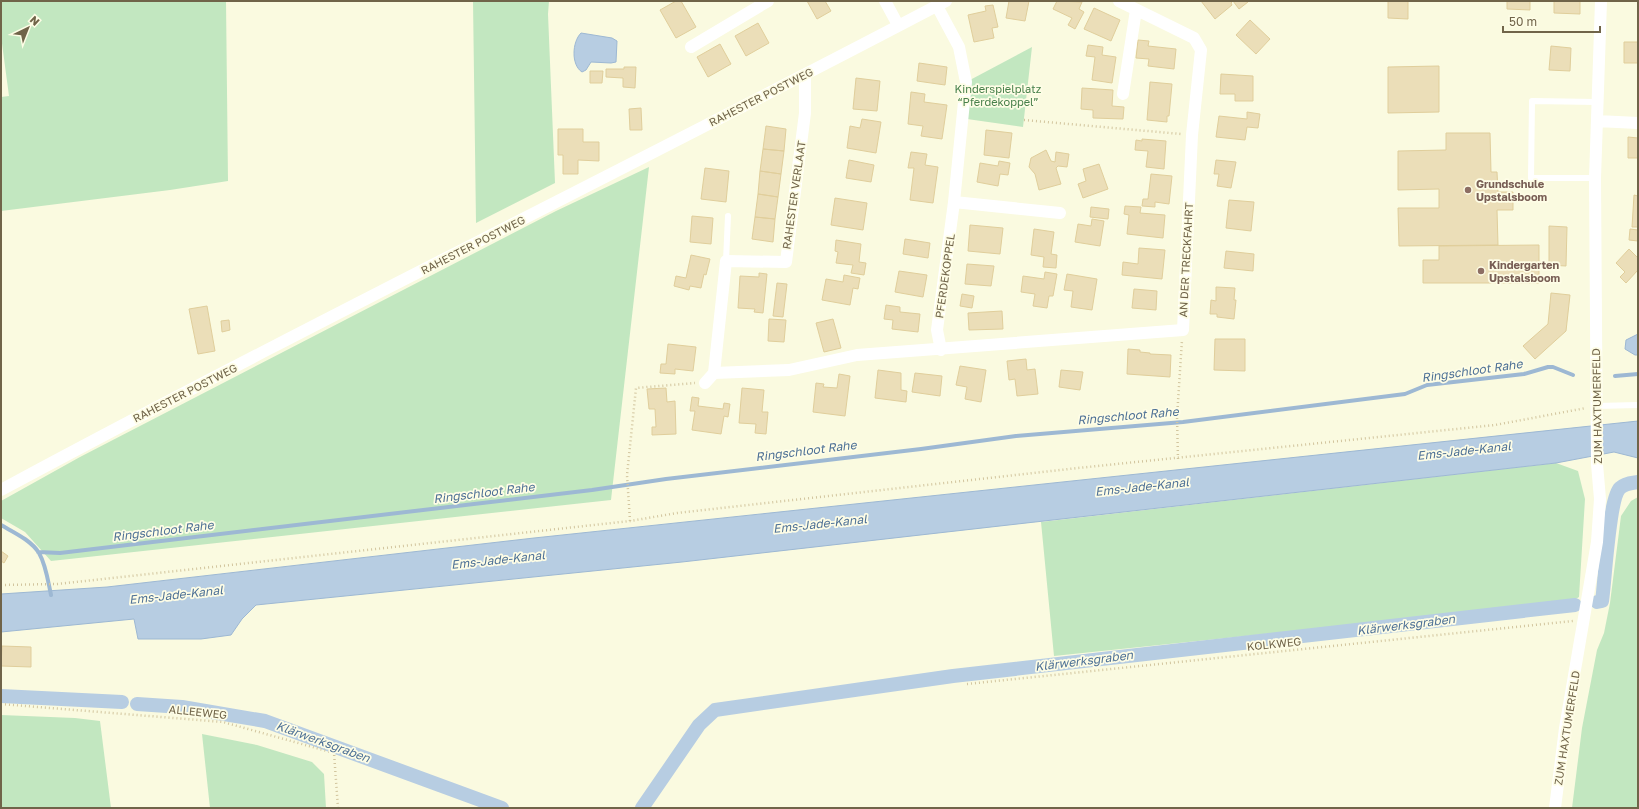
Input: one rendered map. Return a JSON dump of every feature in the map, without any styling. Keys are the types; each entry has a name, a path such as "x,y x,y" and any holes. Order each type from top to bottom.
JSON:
{"street":[{"path":"885,1 898,25"},
{"name":"AN DER TRECKFAHRT","path":"941,350 1183,330 1192,135 1201,50 1194,38 1120,1"},
{"name":"ZUM HAXTUMERFELD","path":"1555,808 1565,728 1597,542 1600,499 1597,464 1596,406 1596,178 1601,1"},
{"path":"691,47 763,2"},
{"name":"RAHESTER POSTWEG","path":"1,490 129,421 805,75 941,3"},
{"name":"PFERDEKOPPEL","path":"941,3 959,47 966,82 954,202 937,330 941,350"},
{"path":"1123,94 1136,10"},
{"name":"RAHESTER VERLAAT","path":"726,260 786,262 805,113 805,75"},
{"path":"1597,121 1638,122"},
{"path":"954,202 1060,213"},
{"path":"705,383 714,373 726,260"},
{"path":"714,373 789,370 857,355 941,350"}],"lane":[{"path":"1596,178 1531,178 1532,102 1597,102"},
{"path":"726,260 728,216"},
{"path":"1596,406 1638,405"}],"path":[{"path":"1024,120 1192,135"},
{"path":"1178,458 1176,428 1183,330"},
{"path":"630,521 627,475 636,388 664,384 705,383"},
{"path":"1,585 57,584 630,521 685,512 1495,425 1596,406"},
{"name":"KOLKWEG","path":"966,684 1584,620"},
{"name":"ALLEEWEG","path":"1,704 223,722 334,753 338,808"}],"green space":[{"path":"1,1 226,1 228,181 170,190 1,211 1,97 9,96 1,36"},
{"path":"473,1 549,1 548,14 555,183 476,223"},
{"name":"Kinderspielplatz “Pferdekoppel”","path":"1032,47 1023,127 967,119 970,80"},
{"path":"649,167 611,500 51,561 25,532 1,518 1,501 80,457 556,211"},
{"path":"1556,463 1578,471 1585,499 1579,597 1571,602 1054,656 1041,522"},
{"path":"1638,497 1638,808 1572,808 1582,728 1597,650 1604,633 1610,603 1621,516 1631,501"},
{"path":"1,715 75,718 100,721 111,808 1,808"},
{"path":"202,734 257,745 312,762 324,774 326,808 210,808"}],"water":[{"path":"581,33 612,38 617,41 616,62 591,62 586,70 582,72 578,69 574,59 574,47"},
{"path":"1638,334 1638,355 1635,355 1625,349 1626,340"},
{"name":"Ems-Jade-Kanal","path":"1638,421 1638,458 1614,452 1556,463 682,562 256,605 242,619 231,635 201,639 138,639 134,619 1,632 1,594 107,587 534,538"}],"building":[{"path":"676,1 681,1 696,27 676,38 660,10"},
{"path":"807,1 825,1 831,11 817,19"},
{"path":"1009,1 1029,1 1025,21 1006,18"},
{"path":"1057,1 1082,2 1079,9 1084,12 1075,29 1068,25 1072,18 1053,9"},
{"path":"1201,1 1233,1 1231,3 1232,5 1215,19"},
{"path":"1233,1 1248,1 1248,2 1239,9"},
{"path":"1388,1 1408,1 1408,19 1388,18"},
{"path":"1507,1 1530,1 1530,10 1507,9"},
{"path":"1554,1 1580,1 1580,14 1554,13"},
{"path":"993,5 998,27 992,28 994,38 974,42 968,15 986,11 985,6"},
{"path":"1094,8 1120,20 1111,41 1084,29"},
{"path":"1250,20 1270,39 1256,54 1236,35"},
{"path":"758,23 769,43 746,56 735,36"},
{"path":"1138,40 1149,41 1148,46 1176,49 1174,69 1148,66 1149,59 1136,58"},
{"path":"1624,42 1638,42 1638,63 1624,63"},
{"path":"720,44 731,64 708,77 697,57"},
{"path":"1088,45 1103,47 1102,55 1116,57 1112,83 1092,80 1095,57 1086,56"},
{"path":"1551,46 1571,48 1570,71 1549,70"},
{"path":"919,63 947,67 945,85 917,81"},
{"path":"1439,66 1439,112 1388,113 1388,67"},
{"path":"624,67 636,67 635,88 623,87 623,78 606,77 606,69 624,69"},
{"path":"590,71 603,71 602,83 590,83"},
{"path":"1221,74 1253,76 1253,101 1235,101 1235,94 1220,94"},
{"path":"856,78 880,81 877,111 853,109"},
{"path":"1150,82 1172,84 1169,116 1167,116 1167,122 1147,120"},
{"path":"1082,88 1113,90 1112,106 1124,107 1123,119 1093,118 1093,110 1081,109"},
{"path":"911,92 925,94 924,102 947,105 942,139 921,136 923,126 908,124"},
{"path":"641,108 642,130 630,130 629,109"},
{"path":"1247,112 1260,114 1258,128 1247,127 1245,140 1216,137 1219,116 1247,119"},
{"path":"862,119 881,122 876,153 847,148 850,126 860,128"},
{"path":"766,126 786,129 784,151 763,149"},
{"path":"558,129 583,129 583,142 599,142 599,161 578,160 578,174 563,174 563,155 558,155"},
{"path":"986,130 1012,133 1009,158 984,155"},
{"name":"Grundschule Upstalsboom","path":"1446,133 1490,133 1491,172 1497,172 1498,192 1513,192 1513,210 1497,210 1498,245 1399,246 1398,208 1439,208 1439,189 1398,190 1398,151 1446,150"},
{"path":"1628,137 1638,138 1638,158 1628,158"},
{"path":"1142,139 1166,141 1164,169 1146,167 1148,151 1135,150 1136,140 1142,141"},
{"path":"763,149 784,151 781,174 760,171"},
{"path":"1046,150 1051,161 1055,162 1056,152 1069,154 1067,167 1058,166 1056,168 1061,184 1039,190 1035,174 1029,167 1031,158"},
{"path":"911,152 927,154 925,165 938,167 933,203 910,200 914,168 908,168"},
{"path":"849,160 874,165 871,182 846,178"},
{"path":"1216,160 1236,162 1231,188 1217,186 1219,174 1214,174"},
{"path":"999,161 1010,163 1008,175 1000,174 998,186 977,182 980,163 998,166"},
{"path":"1099,164 1108,189 1083,198 1078,184 1086,181 1083,169"},
{"path":"705,168 729,171 726,202 701,199"},
{"path":"760,171 781,174 778,197 758,194"},
{"path":"1151,174 1172,176 1169,204 1155,202 1155,207 1142,206 1143,199 1148,199"},
{"path":"758,194 778,197 775,219 755,217"},
{"path":"1634,195 1638,196 1638,227 1632,227"},
{"path":"835,198 867,203 863,230 831,225"},
{"path":"1229,200 1254,202 1251,231 1226,228"},
{"path":"1125,206 1141,207 1140,213 1165,215 1163,238 1127,234 1129,215 1124,214"},
{"path":"1091,207 1109,209 1108,219 1090,217"},
{"path":"692,216 713,218 711,244 690,242"},
{"path":"755,217 775,219 773,242 752,239"},
{"path":"1092,219 1104,221 1100,246 1075,242 1078,224 1091,226"},
{"path":"970,225 1003,228 1000,254 968,251"},
{"path":"1549,226 1567,227 1566,266 1549,265"},
{"path":"1034,229 1054,232 1051,254 1057,255 1056,268 1043,267 1044,257 1031,255"},
{"path":"1630,229 1638,230 1638,241 1629,240"},
{"path":"905,239 930,243 928,258 903,254"},
{"path":"836,240 861,244 859,262 866,263 864,275 851,273 853,265 836,263 838,252 835,251"},
{"name":"Kindergarten Upstalsboom","path":"1539,245 1539,283 1423,283 1423,260 1439,260 1439,246"},
{"path":"1139,248 1165,250 1162,279 1122,275 1123,262 1138,264"},
{"path":"1629,249 1638,258 1638,270 1626,283 1620,277 1625,272 1616,263"},
{"path":"1226,251 1254,254 1253,271 1224,268"},
{"path":"691,255 710,259 706,275 704,274 701,288 690,286 689,290 674,286 676,276 686,278"},
{"path":"967,264 994,266 991,286 965,284"},
{"path":"899,271 927,275 923,297 895,292"},
{"path":"1045,272 1057,274 1053,296 1049,296 1047,308 1033,306 1035,294 1021,292 1023,276 1044,279"},
{"path":"759,273 767,274 763,313 754,312 755,309 738,308 740,276 759,277"},
{"path":"1067,274 1097,279 1092,310 1071,307 1073,291 1064,290"},
{"path":"844,275 860,278 858,289 853,288 850,305 822,300 826,279 843,282"},
{"path":"777,283 787,284 783,317 773,316"},
{"path":"1216,287 1235,288 1234,300 1236,300 1234,319 1217,317 1217,314 1210,314 1211,300 1216,301"},
{"path":"1134,289 1157,291 1156,310 1132,308"},
{"path":"1551,293 1570,295 1566,331 1535,359 1523,346 1548,324"},
{"path":"962,294 974,296 972,308 960,306"},
{"path":"886,305 900,307 900,312 920,314 918,332 892,329 893,320 884,319"},
{"path":"207,306 215,351 198,354 189,309"},
{"path":"1002,311 1003,329 969,330 968,313"},
{"path":"769,319 786,320 784,342 768,341"},
{"path":"833,319 841,348 824,352 816,323"},
{"path":"229,320 230,330 222,332 221,321"},
{"path":"1215,339 1245,339 1245,371 1214,370"},
{"path":"668,344 696,347 693,371 675,369 675,374 660,373 661,364 666,364"},
{"path":"1128,349 1140,350 1140,352 1150,354 1171,355 1170,377 1127,374"},
{"path":"1026,359 1027,370 1035,369 1038,394 1017,396 1015,379 1009,380 1007,361"},
{"path":"960,366 986,370 981,402 965,399 967,387 956,385"},
{"path":"878,370 901,373 901,390 907,391 906,402 875,398"},
{"path":"1061,370 1083,372 1080,390 1059,387"},
{"path":"915,373 942,376 940,396 912,392"},
{"path":"839,374 850,376 845,416 813,412 816,383 824,384 823,387 837,388"},
{"path":"666,388 667,402 675,401 676,434 652,435 652,427 656,427 655,409 649,409 647,389"},
{"path":"742,388 764,390 762,412 768,412 766,434 755,433 756,424 739,423"},
{"path":"692,397 699,398 698,406 723,409 724,403 730,404 728,417 724,416 721,434 692,430 695,411 690,411"},
{"path":"1,551 8,556 4,563 1,561"},
{"path":"2,646 31,647 31,667 1,666"}],"waterway":[{"name":"Ringschloot Rahe","path":"38,552 60,553 592,490 666,479 921,449 1016,436 1183,422 1405,394 1427,385 1524,374 1548,367 1553,367 1573,375"},
{"path":"1615,376 1638,374"},
{"name":"Klärwerksgraben","path":"1597,602 1602,601 1610,523 1616,495 1620,488 1624,485 1638,482"},
{"name":"Ringschloot Rahe","path":"1,525 27,540 36,548 45,568 51,595"},
{"name":"Klärwerksgraben","path":"642,808 699,725 715,710 953,676 1575,605"},
{"name":"Klärwerksgraben","path":"1,696 122,702"},
{"name":"Klärwerksgraben","path":"137,704 182,707 265,721 502,808"}],"place":[{"name":"Grundschule Upstalsboom","path":"1468,190"},
{"name":"Kindergarten Upstalsboom","path":"1481,271"}]}
